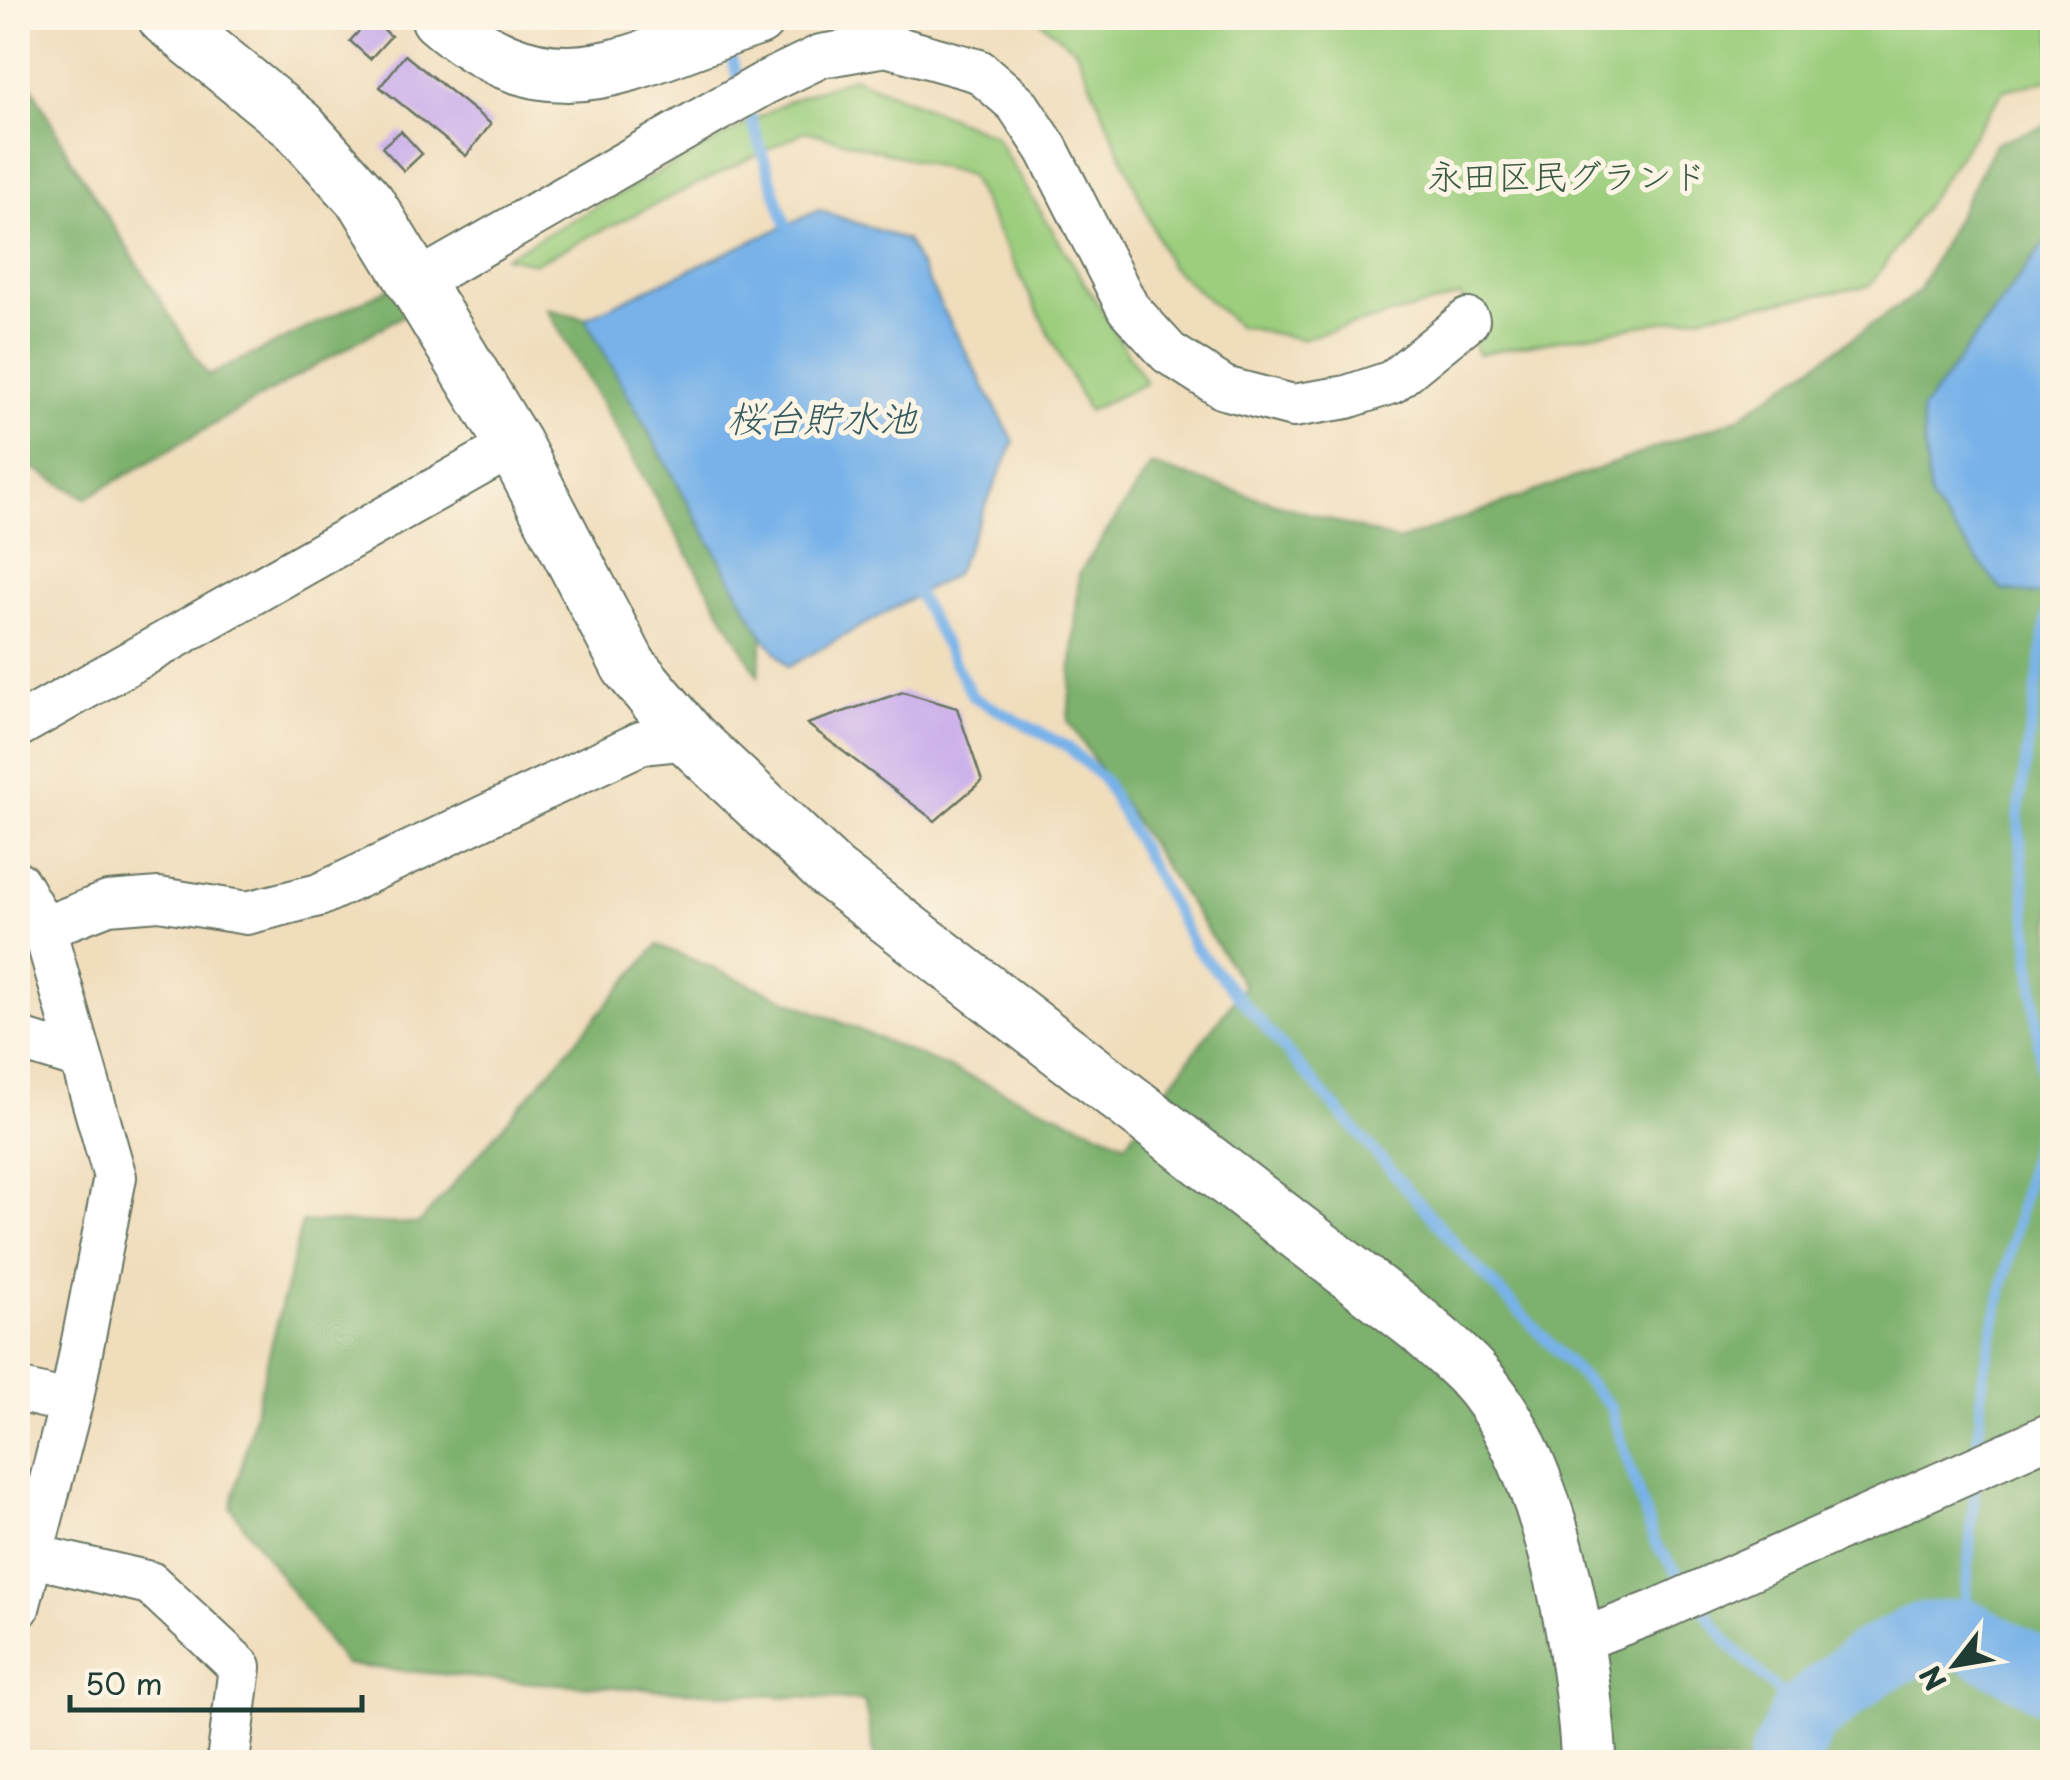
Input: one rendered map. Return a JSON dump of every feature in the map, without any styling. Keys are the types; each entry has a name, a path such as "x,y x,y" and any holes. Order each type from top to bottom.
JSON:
{"street":[{"path":"166,18 298,126 368,202 419,281 514,445 629,666 689,738 832,874 1420,1326 1473,1374 1503,1419 1532,1480 1578,1640 1589,1762"},
{"path":"440,18 477,50 510,65 554,76 604,70 754,18"},
{"path":"419,281 764,84 822,56 886,45 979,71 1017,104 1047,149 1128,308 1170,353 1224,388 1292,406 1347,397 1392,382 1468,320"},
{"path":"18,726 514,445"},
{"path":"44,928 108,903 159,899 248,913 319,895 641,743 689,738"},
{"path":"18,883 44,928 115,1178 72,1403 28,1555 18,1608"},
{"path":"18,1039 80,1058"},
{"path":"18,1390 72,1403"},
{"path":"1578,1640 1656,1611 2052,1434"},
{"path":"28,1555 150,1583 240,1667 228,1762"}],"green space":[{"name":"永田区民グランド","path":"1036,18 2052,18 2052,79 2004,90 1870,286 1477,354 1461,296 1301,339 1238,326 1169,265 1076,50"},
{"path":"18,60 70,157 208,376 394,286 407,313 86,498 18,459"},
{"path":"852,77 994,135 1146,383 1088,411 969,175 806,131 535,263 505,257 787,102"},
{"path":"2052,124 2052,1762 876,1762 864,1701 523,1682 345,1665 231,1508 302,1222 419,1224 658,945 1126,1143 1244,986 1068,721 1079,574 1151,465 1399,541 1738,418 1917,293 1996,142"},
{"path":"547,309 585,318 763,636 758,676"}],"water":[{"name":"桜台貯水池","path":"819,210 906,240 1014,442 955,574 788,667 763,636 585,318"},
{"path":"2052,233 2052,597 2002,590 1930,500 1921,411"}],"building":[{"path":"371,18 391,36 370,59 350,41"},
{"path":"405,55 491,124 466,156 380,87"},
{"path":"401,131 422,154 404,171 382,147"},
{"path":"903,692 957,708 982,781 935,821 807,724"}],"waterway":[{"path":"727,45 786,225"},
{"path":"917,593 973,697 1068,747 1104,780 1194,946 1464,1254 1610,1406 1654,1541 1730,1645 1804,1716"},
{"path":"1977,1457 1983,1376 2044,1101 2018,815 2050,597"},
{"path":"1963,1633 1975,1481"},
{"path":"1783,1762 1804,1716 1869,1664 1920,1638 1963,1633 2052,1681"}]}
